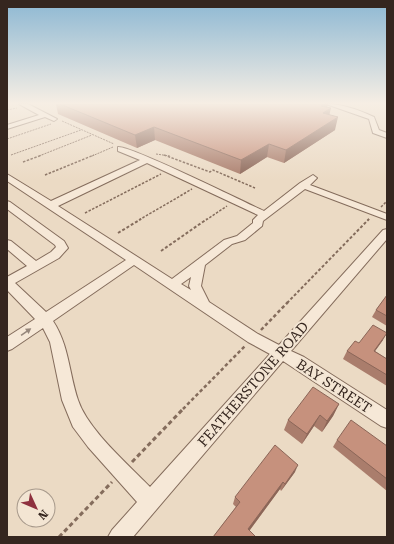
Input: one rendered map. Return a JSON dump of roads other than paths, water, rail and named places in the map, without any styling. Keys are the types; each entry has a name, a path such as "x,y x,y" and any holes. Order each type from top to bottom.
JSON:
{"street":[{"path":"376,129 387,136"},
{"path":"119,147 149,158 168,170 200,184 262,217"},
{"path":"51,205 149,158"},
{"name":"BAY STREET","path":"7,177 253,338 299,362 387,420"},
{"path":"172,285 228,242 240,238 258,224 262,217 313,178"},
{"path":"303,185 387,217"},
{"path":"7,204 61,244 59,252 7,283 44,319 57,342 70,400 79,421 94,441 150,502"},
{"name":"FEATHERSTONE ROAD","path":"119,537 387,232"},
{"path":"7,243 35,266"},
{"path":"7,345 134,260"},
{"path":"200,263 196,286 204,305"}]}
